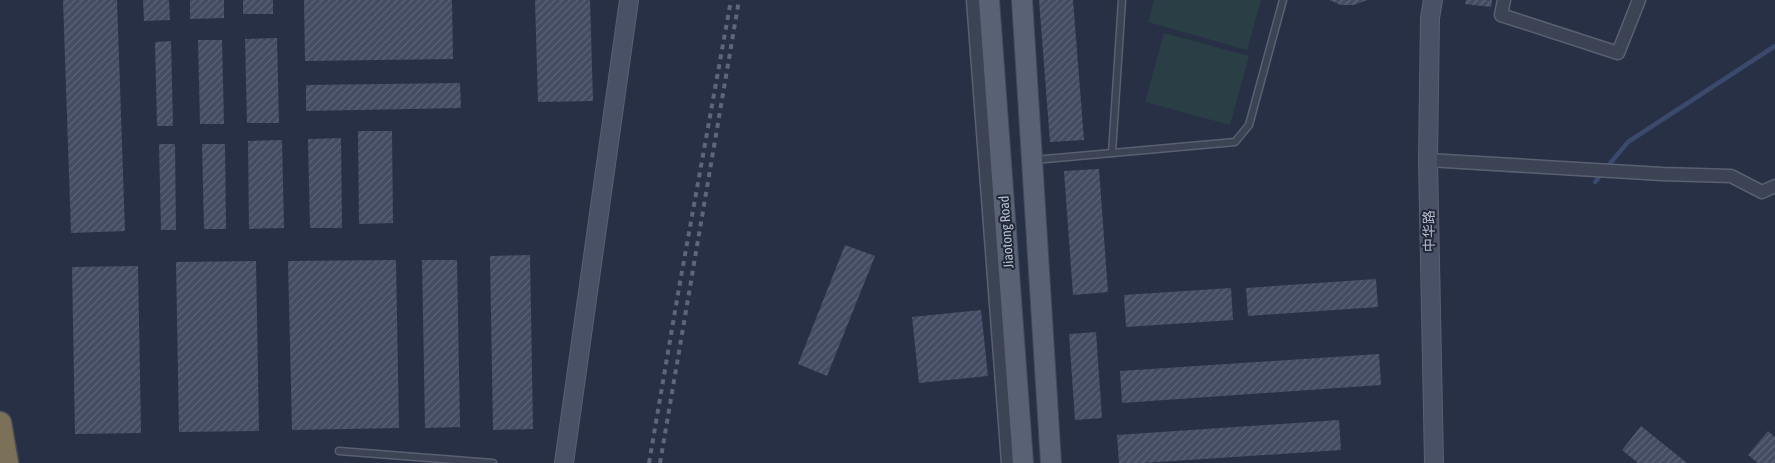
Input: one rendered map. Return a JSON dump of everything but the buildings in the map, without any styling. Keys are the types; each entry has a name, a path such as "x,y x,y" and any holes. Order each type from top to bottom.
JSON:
{"highway":[{"path":"0,423 7,463"}],"main road":[{"name":"Jiaotong Road","path":"989,0 1023,463"},
{"path":"1022,0 1051,463"}],"street":[{"path":"564,463 629,0"},
{"path":"973,0 1008,463"},
{"name":"中华路","path":"1433,0 1430,18 1428,160 1434,463"},
{"path":"1504,0 1501,15 1618,54 1639,0"},
{"path":"1428,160 1732,176 1762,192 1775,186"}],"lane":[{"path":"1112,153 1122,0"},
{"path":"1032,160 1235,142 1249,125 1283,0"},
{"path":"339,451 493,463"}],"green space":[{"path":"1154,0 1261,0 1247,50 1148,22"},
{"path":"1164,33 1249,56 1230,125 1145,102"}],"waterway":[{"path":"1607,167 1628,142 1775,46"},
{"path":"1595,182 1602,174"}],"railway":[{"path":"649,463 731,0"},
{"path":"660,463 739,0"}]}
